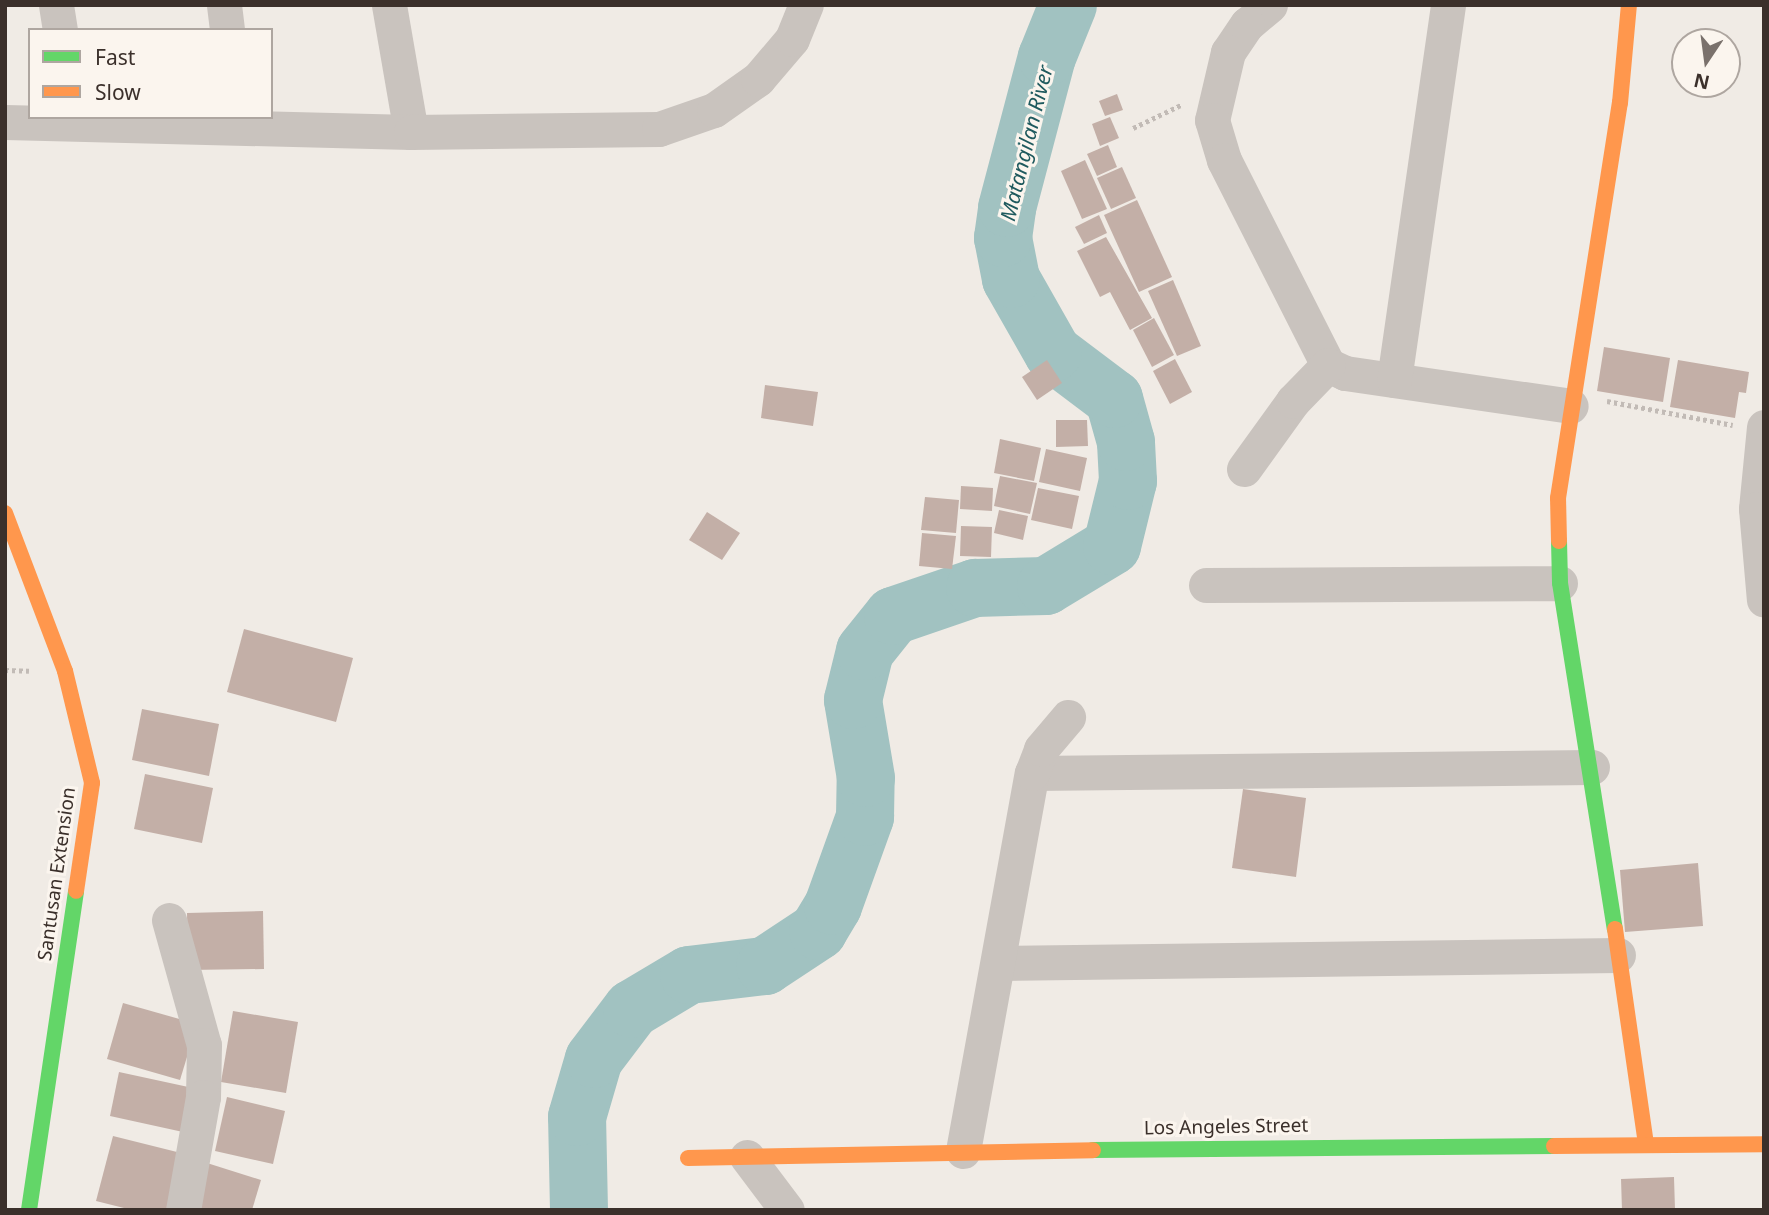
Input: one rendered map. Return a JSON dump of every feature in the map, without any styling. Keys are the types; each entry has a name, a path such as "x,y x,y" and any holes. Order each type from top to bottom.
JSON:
{"street":[{"path":"56,5 60,28"},
{"path":"224,5 228,28"},
{"path":"389,5 411,132"},
{"path":"5,122 242,121 411,132 659,129 714,110 758,79 792,39 806,5"},
{"path":"1270,5 1247,24 1228,52 1217,87 1212,120 1224,160 1328,365 1345,373 1572,400"},
{"path":"1394,380 1448,5"},
{"path":"1629,5 1620,103 1558,498 1560,583 1592,767 1646,1144"},
{"path":"1244,469 1293,401 1328,365"},
{"path":"1764,429 1756,509 1764,600"},
{"name":"Santusan Extension","path":"5,513 65,671 92,783 29,1210"},
{"path":"1206,585 1560,583"},
{"path":"962,1151 1032,773 1041,749 1068,717"},
{"path":"1032,773 1592,767"},
{"path":"169,920 204,1045 203,1097 191,1183 183,1210"},
{"path":"998,962 1618,955"},
{"name":"Los Angeles Street","path":"688,1158 962,1151 1764,1144"},
{"path":"747,1157 788,1210"}],"path":[{"path":"1133,128 1217,87"},
{"path":"1572,400 1764,429"}],"building":[{"path":"1117,94 1123,110 1105,116 1099,101"},
{"path":"1110,117 1119,138 1100,146 1092,124"},
{"path":"1108,145 1117,167 1097,176 1087,154"},
{"path":"1085,160 1107,209 1082,219 1061,171"},
{"path":"1122,167 1136,198 1111,209 1097,178"},
{"path":"1137,200 1172,277 1139,292 1104,215"},
{"path":"1099,215 1107,233 1084,244 1075,227"},
{"path":"1106,237 1152,318 1130,330 1110,292 1100,297 1077,251"},
{"path":"1173,280 1201,346 1177,356 1148,291"},
{"path":"1154,318 1174,355 1152,367 1133,330"},
{"path":"1604,347 1670,358 1663,402 1597,391"},
{"path":"1175,359 1192,392 1170,404 1153,371"},
{"path":"1047,360 1062,383 1037,400 1022,377"},
{"path":"1678,360 1749,372 1746,393 1739,392 1735,418 1670,407"},
{"path":"765,385 818,392 813,426 761,418"},
{"path":"1056,420 1087,420 1088,446 1056,447"},
{"path":"1000,439 1041,448 1034,481 994,473"},
{"path":"1046,449 1087,458 1080,491 1039,482"},
{"path":"1000,476 1037,483 1030,514 994,506"},
{"path":"961,486 993,488 992,511 960,509"},
{"path":"1038,488 1079,496 1072,529 1031,520"},
{"path":"925,497 959,500 956,533 921,530"},
{"path":"999,510 1028,516 1023,540 994,533"},
{"path":"707,512 740,533 722,560 689,540"},
{"path":"961,526 992,527 991,557 960,556"},
{"path":"922,533 956,536 952,569 919,566"},
{"path":"244,629 353,658 336,722 227,692"},
{"path":"142,709 219,724 209,776 132,760"},
{"path":"145,774 213,788 202,843 134,829"},
{"path":"1243,789 1306,798 1296,877 1232,868"},
{"path":"1698,863 1703,926 1625,932 1620,870"},
{"path":"263,911 264,969 188,970 187,913"},
{"path":"123,1003 197,1024 180,1080 107,1059"},
{"path":"233,1011 298,1022 286,1093 221,1082"},
{"path":"119,1072 193,1088 183,1132 110,1116"},
{"path":"227,1097 285,1111 273,1164 215,1151"},
{"path":"113,1136 185,1154 171,1210 132,1210 96,1201"},
{"path":"207,1163 261,1180 252,1210 192,1210"},
{"path":"1674,1177 1675,1210 1622,1210 1621,1179"}],"waterway":[{"name":"Matangilan River","path":"579,1210 577,1117 594,1059 632,1009 689,975 765,966 818,931 833,906 865,817 866,778 853,700 865,651 893,616 975,588 1046,586 1112,546 1128,481 1126,442 1114,399 1053,353 1011,279 1003,238 1007,208 1047,57 1068,5"}],"traffic: fast":[{"path":"1559,541 1560,583 1615,929"},
{"path":"29,1210 76,891"},
{"path":"1093,1150 1554,1146"}],"traffic: slow":[{"path":"1559,541 1558,498 1620,103 1629,5"},
{"path":"5,513 65,671 92,783 76,891"},
{"path":"1615,929 1646,1144"},
{"path":"1554,1146 1764,1144"},
{"path":"688,1158 1093,1150"}]}
